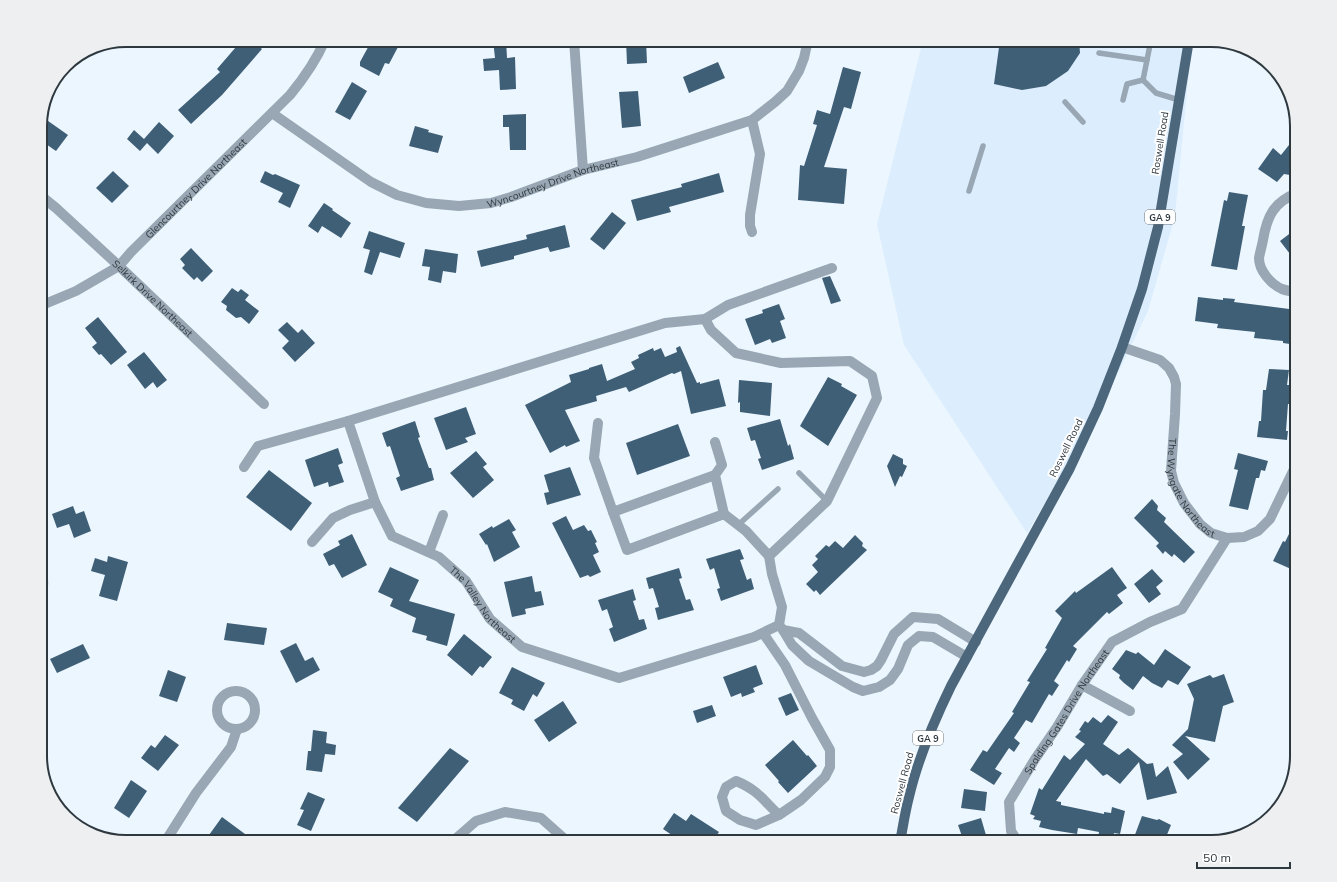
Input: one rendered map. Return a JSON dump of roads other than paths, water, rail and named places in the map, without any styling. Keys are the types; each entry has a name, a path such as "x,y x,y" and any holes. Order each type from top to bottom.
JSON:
{"main road":[{"name":"Roswell Road","path":"901,835 909,797 921,756 938,714 967,657 1070,468 1098,408 1122,347 1142,289 1158,227 1187,47"}],"street":[{"name":"Glencourtney Drive Northeast","path":"47,303 76,291 119,266 131,252 290,95 305,77 322,47"},
{"path":"575,47 584,170"},
{"name":"Wyncourtney Drive Northeast","path":"272,113 370,182 397,195 426,203 459,206 491,203 584,170 637,157 752,120 775,102 786,91 799,71 806,47"},
{"path":"752,120 760,154 750,215 750,226 752,232"},
{"path":"1290,196 1286,197 1273,209 1265,224 1259,259 1261,268 1266,277 1282,289 1290,291"},
{"name":"Selkirk Drive Northeast","path":"47,201 119,266 264,404"},
{"path":"244,467 258,446 348,421 665,323 705,319 728,305 832,268"},
{"path":"705,319 711,330 736,353 781,363 850,361 872,376 877,398 827,501 769,556"},
{"name":"The Wyngate Northeast","path":"1122,347 1160,360 1169,368 1174,377 1176,384 1171,471 1174,483 1184,503 1200,524 1211,533 1227,538 1244,537 1258,531 1270,519 1290,478"},
{"name":"The Valley Northeast","path":"348,421 375,502 392,536 439,557 466,581 490,619 522,646 619,678 754,637 781,627"},
{"path":"598,423 594,458 627,550 724,514"},
{"path":"613,512 715,475 722,465 715,442"},
{"path":"715,475 724,514 746,530 769,556 772,574 782,607 781,627 792,645 809,661 853,687 863,691 879,687 890,680 898,669 908,645 919,636 933,636 967,657"},
{"path":"312,542 333,518 350,510 375,502"},
{"path":"429,552 443,515"},
{"name":"Spalding Gates Drive Northeast","path":"1014,835 1011,831 1009,802 1082,685 1112,642 1150,622 1182,609 1227,538"},
{"path":"781,627 798,633 842,666 864,672 877,666 882,660 894,634 912,617 938,619 976,642"},
{"path":"763,633 785,665 830,750 830,767 825,777 801,800 779,815 756,825 740,820 726,811 722,798 726,787 736,781 750,787 760,794 779,815"},
{"path":"1082,685 1130,711"},
{"path":"170,835 196,794 231,747 237,729"},
{"path":"460,835 476,821 505,812 541,818 560,835"}],"lane":[{"path":"1143,80 1150,47"},
{"path":"1099,53 1147,60"},
{"path":"1143,80 1156,93 1179,100"},
{"path":"1123,100 1127,84 1143,80"},
{"path":"1065,102 1083,122"},
{"path":"969,191 983,146"},
{"path":"799,473 827,501"},
{"path":"738,525 778,489"}]}
